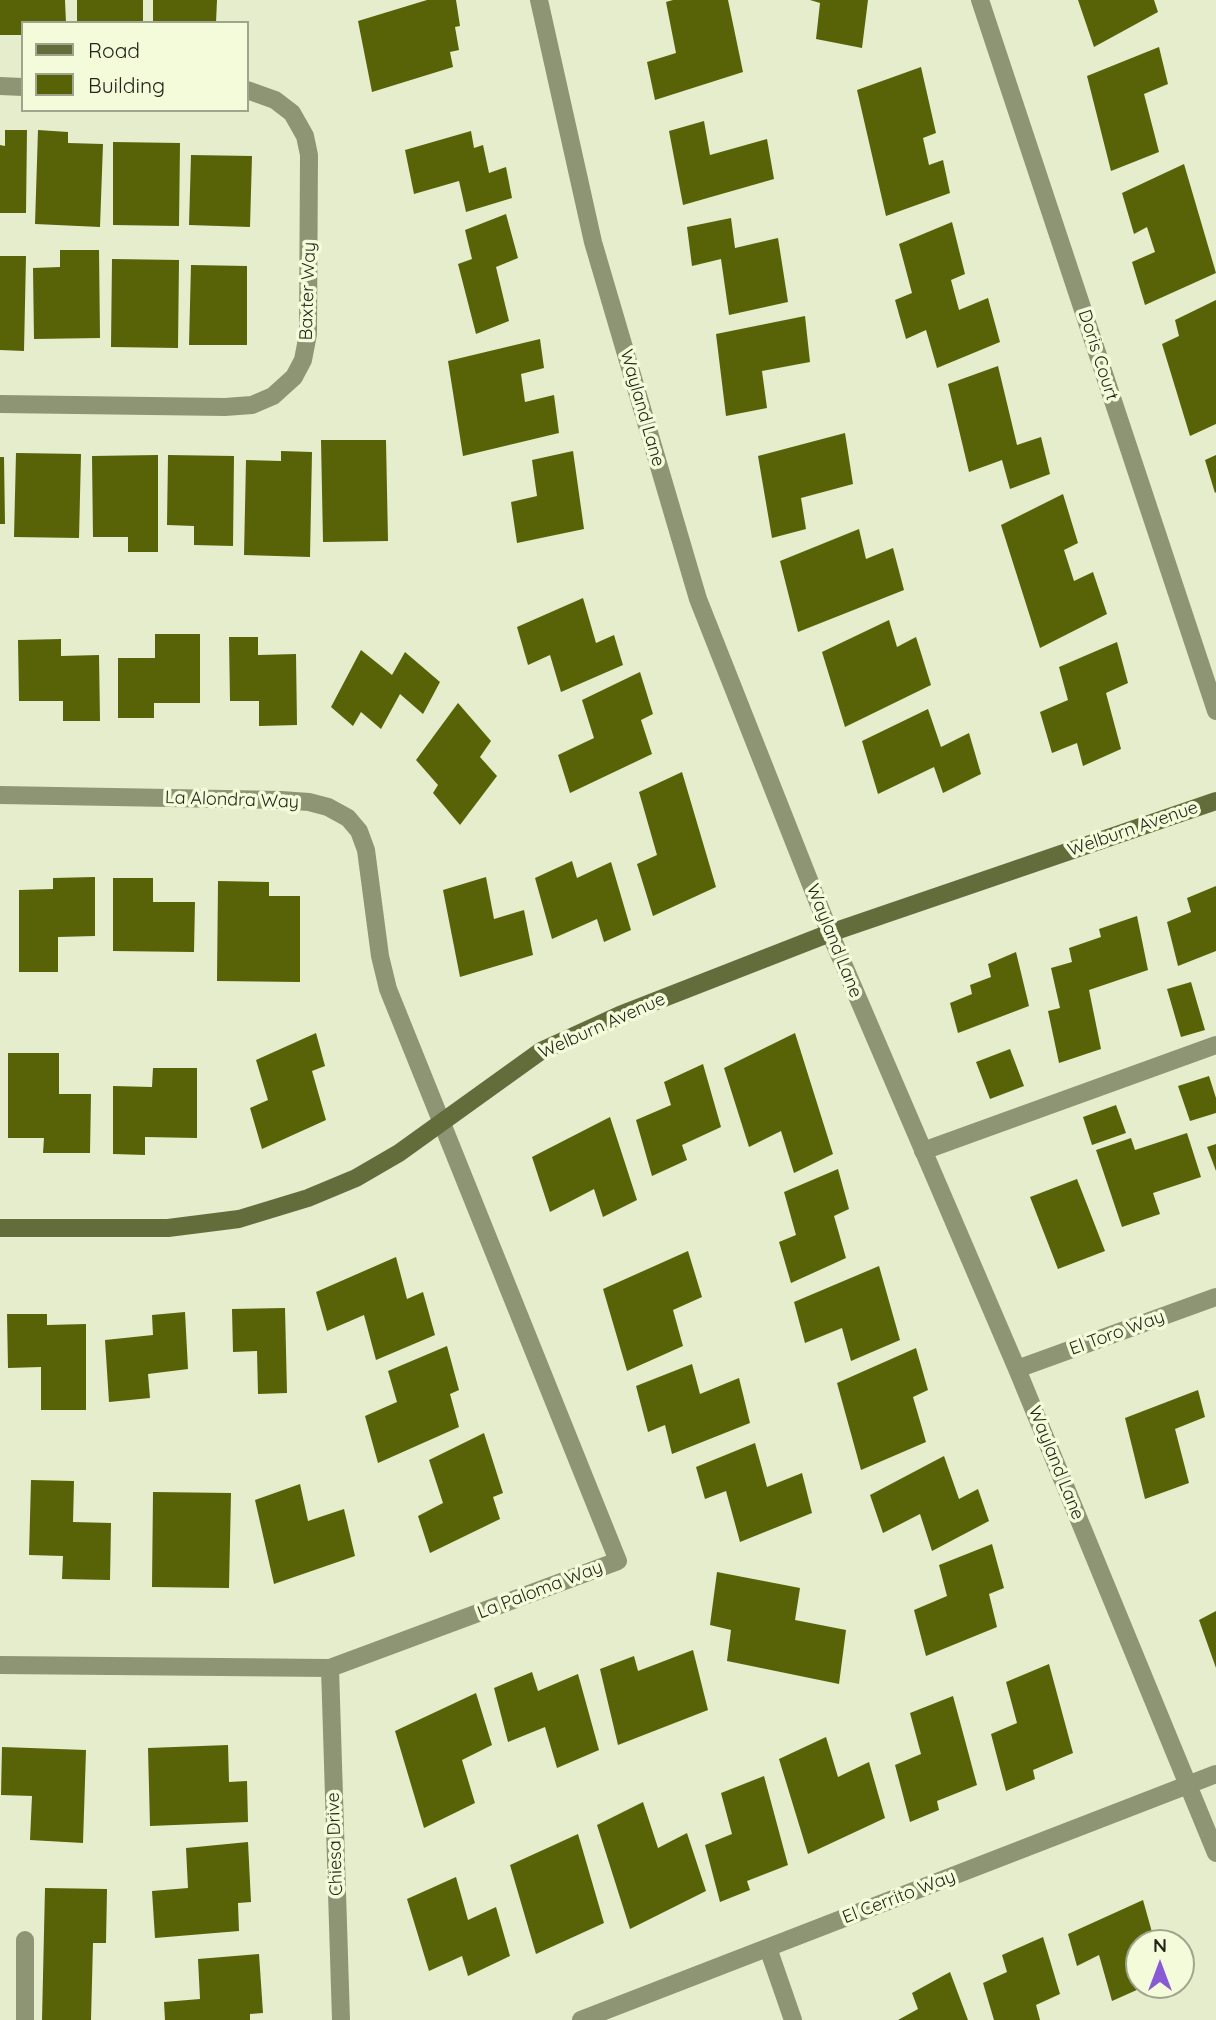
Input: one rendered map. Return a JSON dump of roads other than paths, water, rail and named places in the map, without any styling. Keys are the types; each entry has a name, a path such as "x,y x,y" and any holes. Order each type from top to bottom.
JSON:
{"main road":[{"name":"Welburn Avenue","path":"0,1228 168,1228 239,1219 308,1198 356,1178 399,1153 541,1051 620,1015 830,933 1216,801"}],"street":[{"name":"Wayland Lane","path":"539,0 593,242 698,599 830,933 1017,1369 1216,1853"},
{"name":"Doris Court","path":"980,0 1216,711"},
{"path":"0,86 21,87"},
{"name":"Baxter Way","path":"0,404 225,407 252,405 273,396 294,377 307,345 310,178 305,136 292,113 275,100 248,90"},
{"name":"La Alondra Way","path":"0,795 281,800 309,802 328,807 348,818 359,831 366,850 380,956 388,989 441,1124"},
{"path":"923,1151 1216,1045"},
{"name":"La Paloma Way","path":"0,1665 330,1668 618,1561 441,1124"},
{"name":"El Toro Way","path":"1017,1369 1216,1297"},
{"name":"Chiesa Drive","path":"330,1668 341,2020"},
{"name":"El Cerrito Way","path":"581,2020 1216,1774"},
{"path":"25,1940 26,2020"},
{"path":"768,1948 793,2020"}]}
